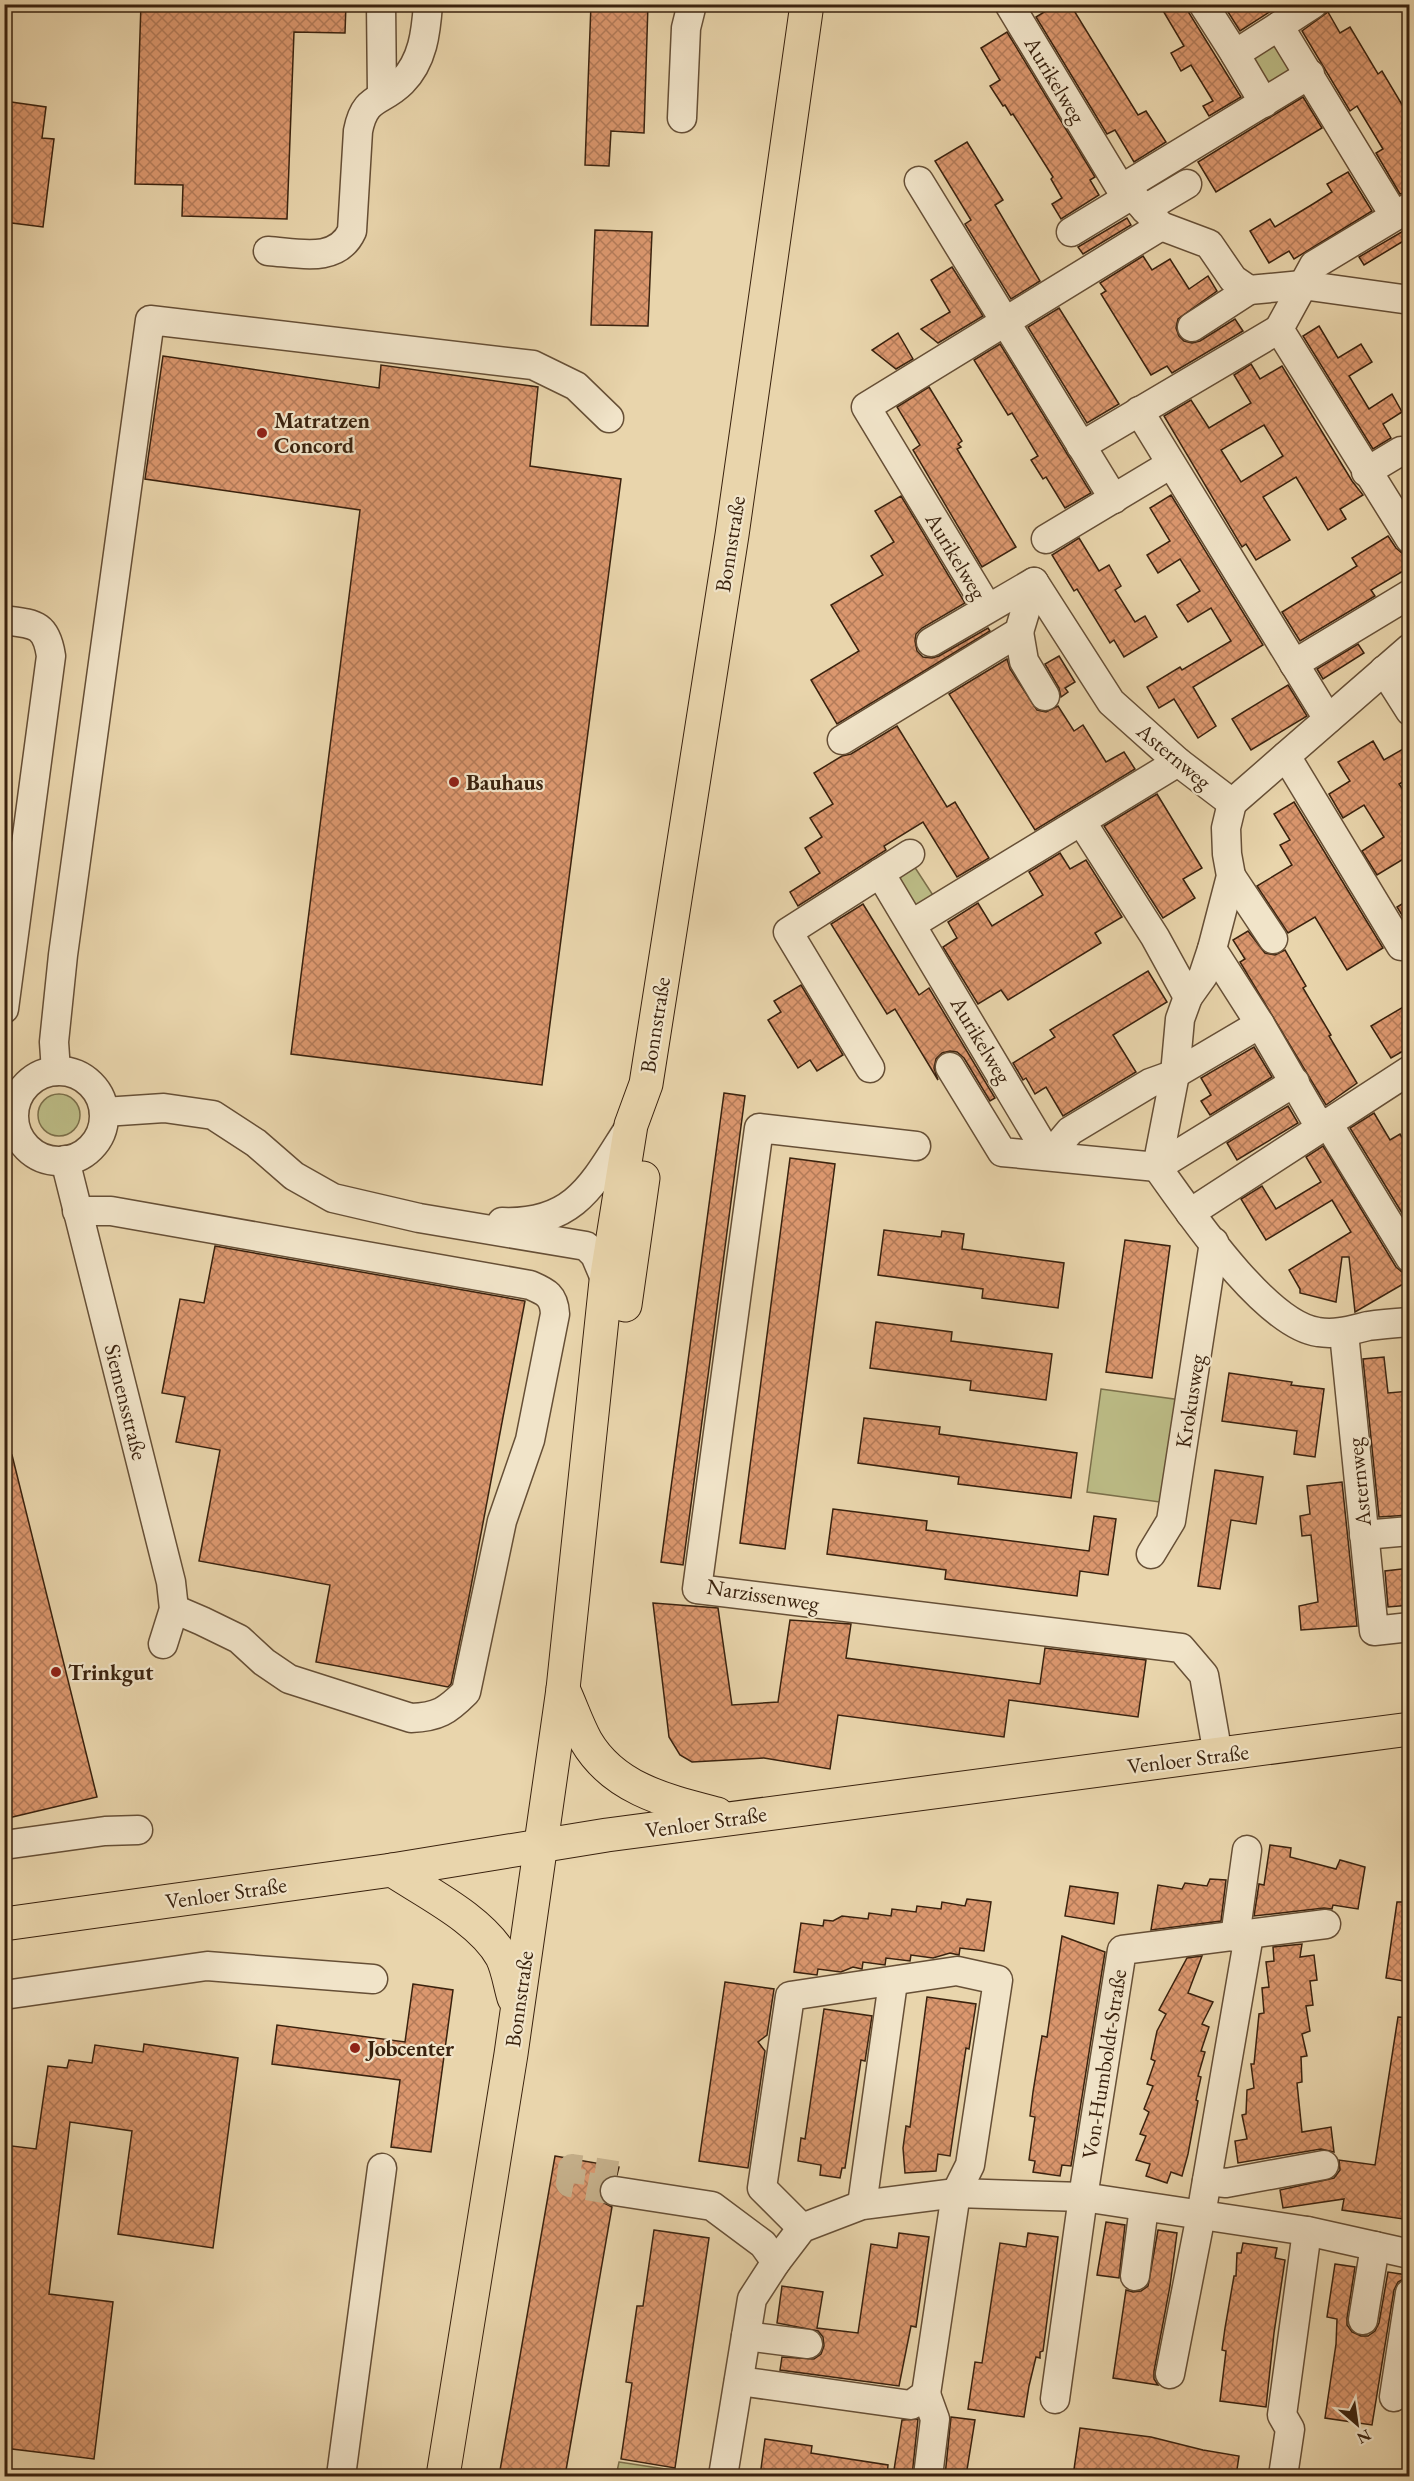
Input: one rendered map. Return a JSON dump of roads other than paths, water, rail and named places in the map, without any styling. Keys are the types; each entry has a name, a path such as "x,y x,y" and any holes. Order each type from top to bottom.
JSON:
{"main road":[{"name":"Bonnstraße","path":"443,2476 517,2008 563,1689 606,1281 631,1125 646,1084 732,535 807,4"},
{"name":"Bonnstraße","path":"581,1520 610,1401 637,1232 651,1113 646,1084"},
{"path":"563,1689 586,1740 598,1757 624,1781 674,1803 736,1818"},
{"name":"Venloer Straße","path":"4,1924 392,1870 540,1845 1410,1729"},
{"path":"392,1870 465,1918 487,1939 502,1957 517,2008"}],"street":[{"path":"381,4 382,94"},
{"path":"268,251 318,255 332,252 349,238 352,231 356,152 361,116 365,108 403,80 421,51 428,4"},
{"path":"682,118 686,28 692,4"},
{"path":"1203,4 1264,103"},
{"path":"1235,54 1313,4"},
{"name":"Aurikelweg","path":"1021,8 1140,205 1004,321 866,407 987,607 1034,582"},
{"path":"1081,446 1279,329 1314,265 1402,211 1279,26"},
{"path":"1140,205 1264,103 1310,75"},
{"path":"919,181 1114,499"},
{"path":"1071,232 1187,184"},
{"path":"1140,205 1209,244 1233,279 1249,290"},
{"path":"1192,327 1249,290 1302,285 1410,300"},
{"path":"56,1071 54,1042 63,955 150,320 533,365 576,386 609,418"},
{"path":"1279,329 1366,472 1410,539"},
{"path":"1139,411 1328,719"},
{"path":"1366,472 1401,451 1410,453"},
{"path":"1046,539 1171,464"},
{"path":"1034,582 1019,632 1024,661 1045,696"},
{"name":"Asternweg","path":"1034,582 1111,702 1178,762 1232,803 1226,828 1231,876 1203,976 1188,997 1180,1019 1175,1074 1157,1167"},
{"path":"1294,664 1410,594"},
{"path":"931,642 987,607"},
{"path":"4,620 36,625 43,630 49,641 51,656 4,1009"},
{"path":"842,740 1019,632"},
{"path":"1232,803 1410,648"},
{"path":"1384,670 1410,711"},
{"path":"1286,756 1401,946"},
{"path":"912,924 1178,762"},
{"path":"1081,821 1155,937 1188,997"},
{"path":"870,1068 788,932 909,854"},
{"name":"Aurikelweg","path":"880,873 1049,1156"},
{"path":"1231,876 1273,939"},
{"path":"1212,949 1295,1082 1410,1258"},
{"path":"1049,1156 1070,1131 1150,1083 1175,1074 1260,1024"},
{"path":"950,1067 1002,1152 1157,1167 1295,1082"},
{"path":"1190,1213 1410,1070"},
{"path":"56,1071 73,1073 85,1079 96,1090 104,1112 100,1134 95,1142 84,1153 65,1160 42,1158 10,1132 22,1090 35,1077 56,1071"},
{"path":"104,1112 164,1108 213,1115 256,1143 294,1176 333,1198 419,1218 586,1246 595,1255 606,1281"},
{"path":"419,1218 521,1223 557,1214 573,1204 592,1185 631,1125"},
{"name":"Narzissenweg","path":"916,1146 759,1128 697,1589 1181,1647 1204,1675 1218,1755"},
{"name":"Siemensstraße","path":"65,1160 168,1570 174,1610 163,1644"},
{"path":"1157,1167 1190,1213 1257,1294 1288,1321 1317,1332 1344,1333 1370,1326 1410,1322"},
{"path":"77,1211 111,1211 530,1285 548,1292 554,1300 555,1314 530,1440 502,1521 466,1692 451,1706 430,1717 411,1718 289,1679 239,1639 174,1610"},
{"name":"Krokusweg","path":"1151,1554 1171,1521 1214,1242"},
{"name":"Asternweg","path":"1344,1333 1374,1631 1410,1627"},
{"path":"1364,1535 1410,1531"},
{"path":"4,1845 105,1831 138,1830"},
{"path":"1170,2374 1207,2181 1242,1936 1247,1850"},
{"name":"Von-Humboldt-Straße","path":"1055,2399 1083,2197 1122,1950 1326,1924"},
{"path":"4,1995 207,1966 373,1979"},
{"path":"801,2228 762,2188 790,1996 957,1971 998,1980 970,2165 956,2193 926,2394 935,2419 928,2476"},
{"path":"862,2205 893,1982"},
{"path":"1207,2181 1226,2183 1324,2165"},
{"path":"341,2476 382,2168"},
{"path":"616,2183 713,2193 732,2202 758,2230 769,2253"},
{"path":"723,2476 752,2299 769,2253 801,2228 862,2205 956,2193 1083,2197 1307,2231 1410,2254"},
{"path":"1135,2276 1144,2206"},
{"path":"1283,2476 1290,2428 1282,2415 1307,2231"},
{"path":"1363,2320 1375,2246"},
{"path":"1394,2397 1410,2293"},
{"path":"746,2336 808,2344"},
{"path":"738,2381 911,2405 926,2394"}],"tunnel":[{"path":"615,2191 570,2183 572,2168 617,2175"}],"place":[{"name":"Matratzen Concord","path":"262,433"},
{"name":"Bauhaus","path":"454,782"},
{"name":"Trinkgut","path":"56,1672"},
{"name":"Jobcenter","path":"355,2048"}]}
